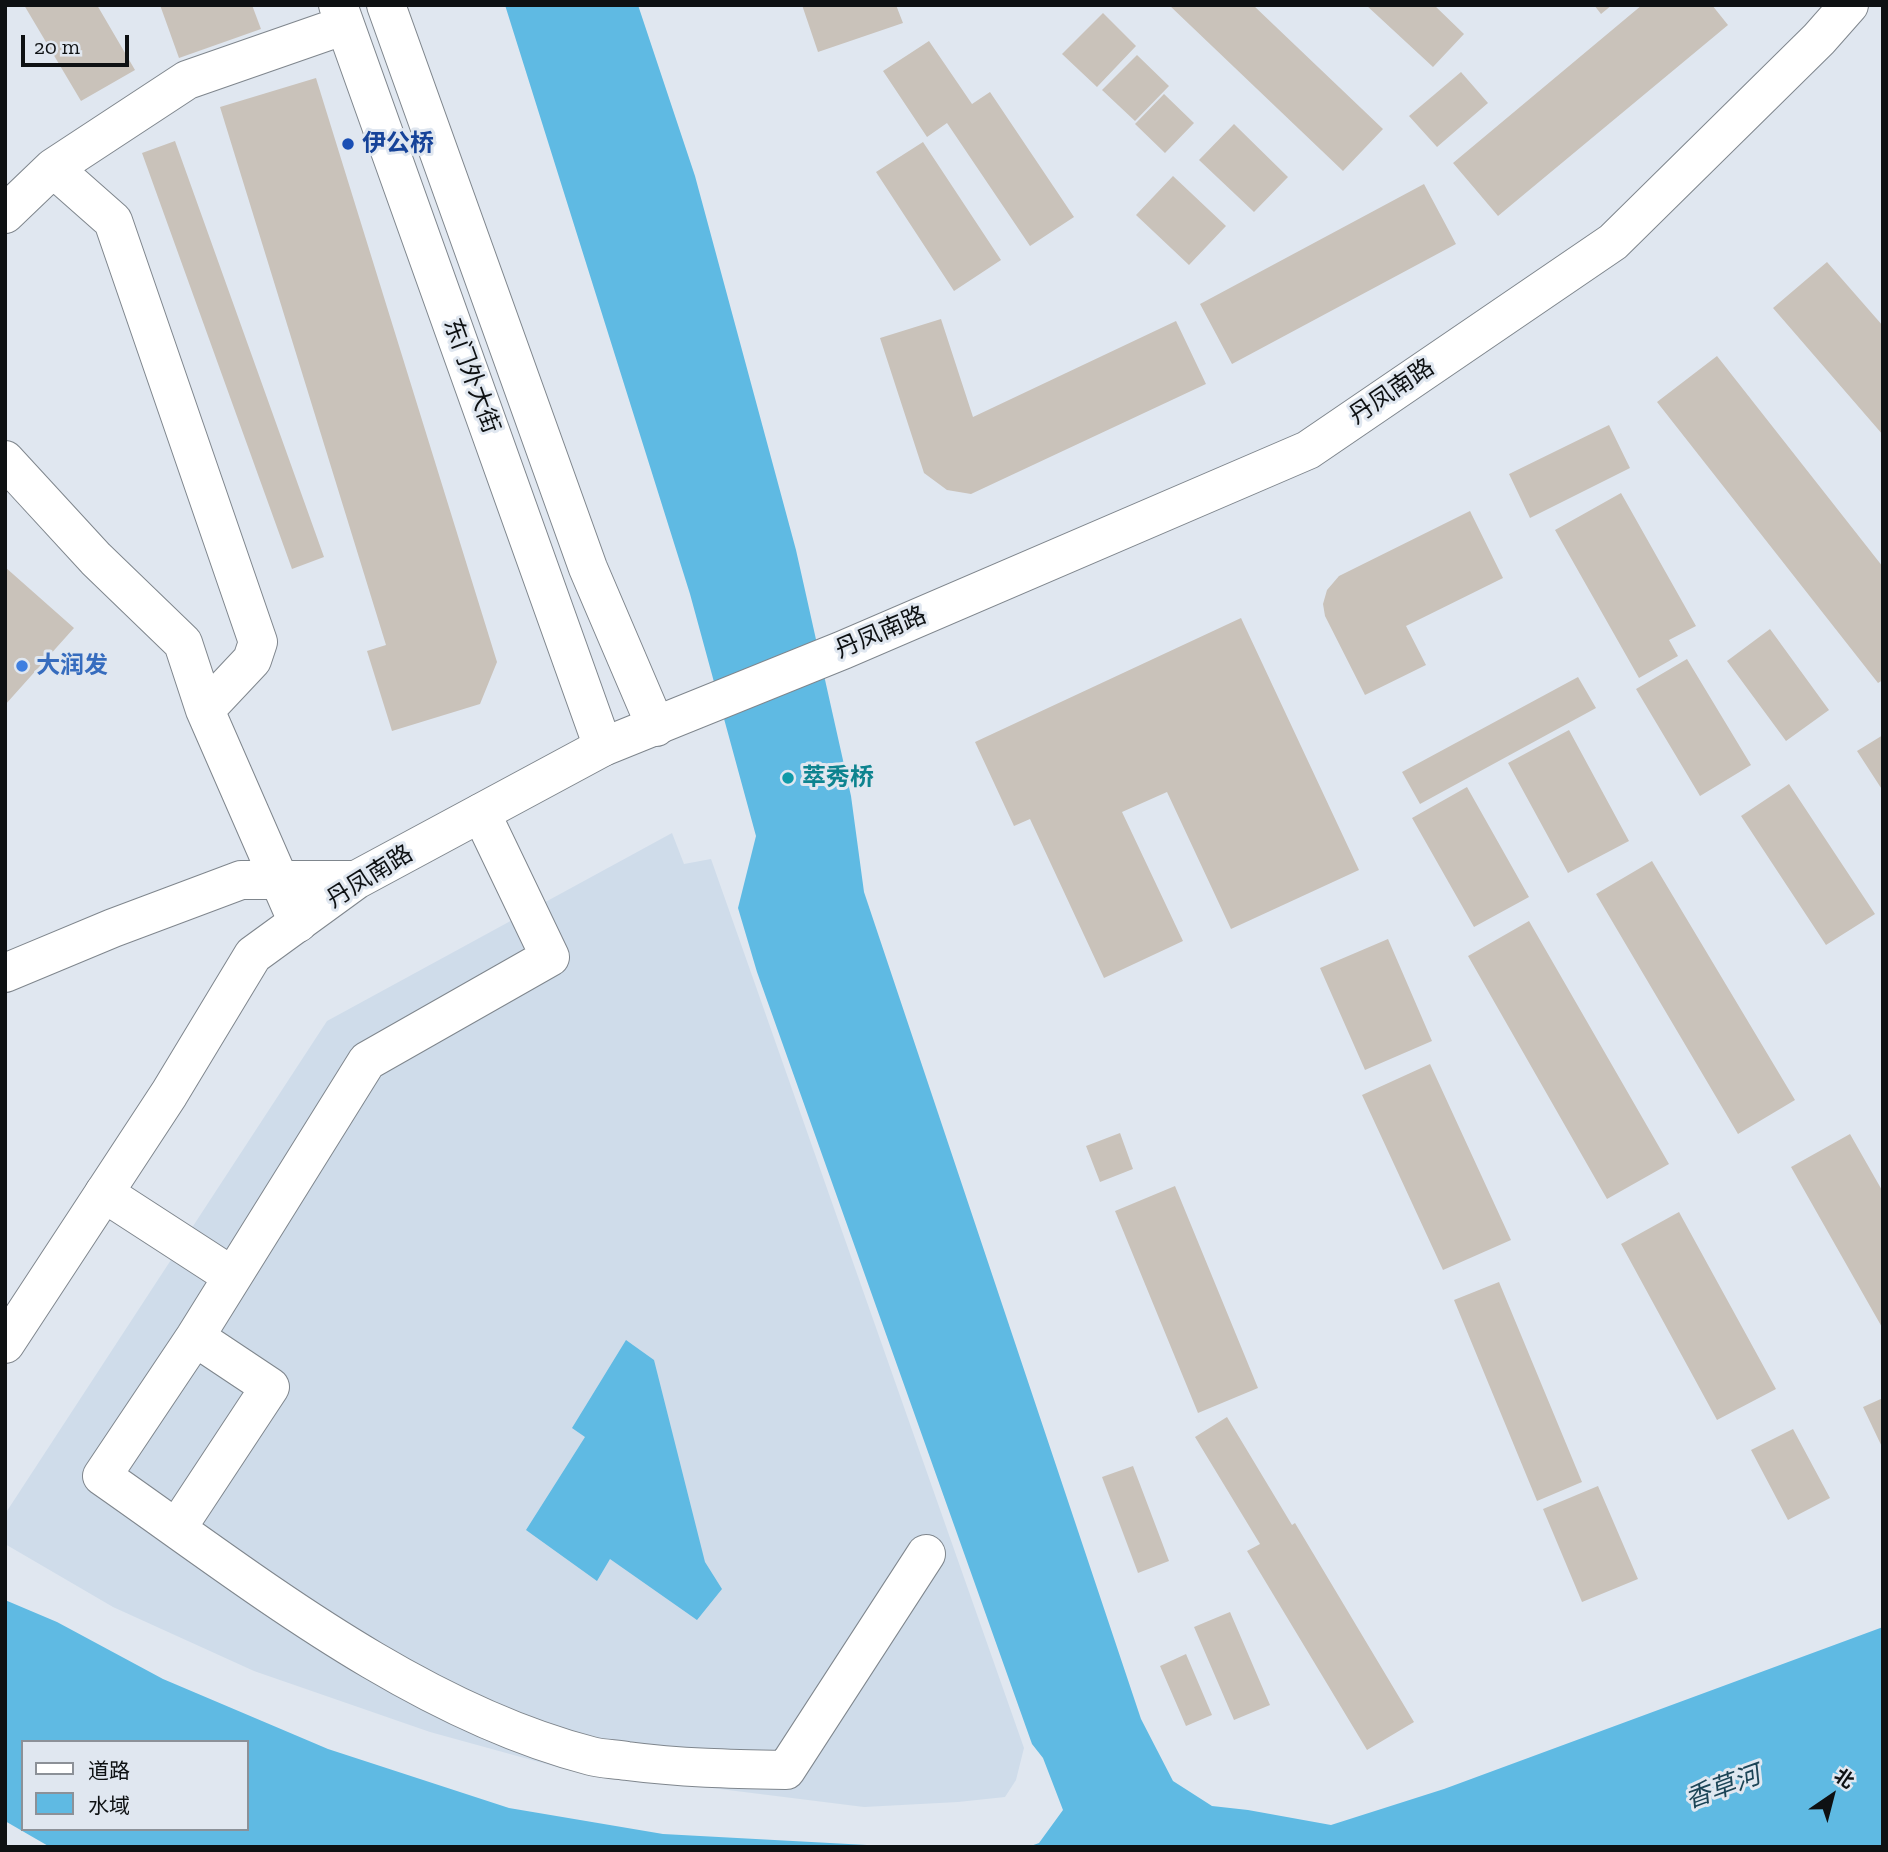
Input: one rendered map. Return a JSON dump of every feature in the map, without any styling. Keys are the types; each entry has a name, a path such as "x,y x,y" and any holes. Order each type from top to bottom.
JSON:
{"main road":[{"name":"东门外大街","path":"386,5 588,568 656,727"},
{"name":"丹凤南路","path":"5,1343 169,1094 253,955 356,880 603,747 843,650 1308,450 1613,242 1849,5"},
{"name":"东门外大街","path":"341,15 603,747"},
{"path":"5,214 53,167 187,80 341,15"},
{"path":"53,167 114,221 258,642 252,660 205,710"},
{"path":"5,460 96,559 183,643 205,710 298,923"},
{"path":"481,813 550,957 367,1061 195,1337 102,1476 292,1609 396,1674 516,1732 593,1756 671,1767 786,1770 926,1554"},
{"path":"5,972 241,880 356,880"},
{"path":"103,1193 232,1276"},
{"path":"177,1528 270,1387 195,1337"}],"shaded area":[{"path":"672,833 684,864 711,859 1024,1748 1016,1780 1005,1797 864,1807 568,1770 430,1732 254,1671 113,1607 5,1544 5,1514 327,1021"}],"water":[{"name":"香草河","path":"505,5 638,5 695,176 796,550 851,796 864,892 1141,1719 1173,1781 1212,1806 1331,1825 1444,1789 1883,1627 1883,1847 1028,1847 1039,1843 1063,1810 1043,1758 1032,1744 757,972 738,908 756,836 690,594"},
{"path":"626,1340 654,1360 705,1562 722,1589 697,1620 610,1559 597,1581 526,1530 585,1437 572,1428"},
{"path":"5,1600 57,1622 163,1679 328,1749 509,1808 663,1834 904,1847 50,1847 22,1831 248,1831 248,1740 21,1740 21,1830 5,1821"}],"building":[{"path":"24,5 97,5 135,70 81,101"},
{"path":"160,5 252,5 261,29 179,58"},
{"path":"802,5 896,5 903,23 818,52"},
{"path":"1169,5 1253,5 1383,129 1343,171"},
{"path":"1366,5 1434,5 1464,34 1433,67"},
{"path":"1594,5 1612,5 1601,14"},
{"path":"1642,5 1712,5 1728,25 1498,216 1453,163"},
{"path":"1103,13 1136,46 1097,87 1062,54"},
{"path":"929,41 972,104 990,92 1074,217 1030,246 947,123 927,137 883,71"},
{"path":"1137,55 1169,86 1135,121 1102,90"},
{"path":"1461,72 1488,103 1437,147 1409,116"},
{"path":"316,78 497,662 480,704 392,731 367,651 386,645 220,107"},
{"path":"1164,94 1194,123 1165,153 1135,124"},
{"path":"1234,124 1288,177 1254,212 1199,160"},
{"path":"175,141 324,557 292,569 142,153"},
{"path":"923,142 1001,260 954,291 876,172"},
{"path":"1173,176 1226,226 1189,265 1136,215"},
{"path":"1424,184 1456,244 1232,364 1200,304"},
{"path":"1827,262 1883,326 1883,435 1773,308"},
{"path":"941,319 973,417 1176,321 1206,384 971,494 947,490 924,473 880,338"},
{"path":"1717,356 1883,567 1883,680 1878,683 1657,402"},
{"path":"1609,425 1630,468 1530,518 1509,474"},
{"path":"1621,493 1696,626 1669,640 1678,656 1639,678 1555,530"},
{"path":"1470,511 1503,578 1406,626 1426,665 1365,695 1325,616 1323,604 1327,590 1339,576"},
{"name":"大润发","path":"5,567 74,628 5,705"},
{"path":"1241,618 1359,870 1231,929 1167,792 1122,812 1183,941 1104,978 1030,819 1014,826 975,742"},
{"path":"1770,629 1829,710 1786,741 1727,661"},
{"path":"1687,659 1751,765 1700,796 1636,689"},
{"path":"1578,677 1596,708 1420,804 1402,772"},
{"path":"1569,730 1629,841 1568,873 1508,763"},
{"path":"1883,735 1883,791 1857,751"},
{"path":"1789,784 1875,914 1826,945 1741,816"},
{"path":"1467,787 1529,897 1474,927 1412,818"},
{"path":"1652,861 1795,1100 1738,1134 1596,894"},
{"path":"1529,921 1669,1164 1607,1199 1468,956"},
{"path":"1388,939 1432,1041 1365,1070 1320,968"},
{"path":"1430,1064 1511,1240 1443,1270 1362,1095"},
{"path":"1120,1133 1133,1169 1100,1182 1086,1146"},
{"path":"1850,1134 1883,1192 1883,1329 1791,1167"},
{"path":"1175,1186 1258,1388 1198,1413 1115,1211"},
{"path":"1679,1212 1776,1389 1717,1420 1621,1244"},
{"path":"1499,1282 1582,1482 1537,1501 1454,1300"},
{"path":"1883,1398 1883,1449 1863,1407"},
{"path":"1227,1417 1292,1525 1295,1523 1414,1722 1367,1750 1247,1551 1260,1544 1195,1437"},
{"path":"1793,1429 1830,1498 1788,1520 1751,1450"},
{"path":"1133,1466 1169,1561 1138,1573 1102,1477"},
{"path":"1598,1486 1638,1579 1582,1602 1543,1509"},
{"path":"1230,1612 1270,1705 1234,1720 1194,1627"},
{"path":"1186,1654 1212,1715 1186,1726 1160,1666"}],"place":[{"name":"伊公桥","path":"348,144"},
{"name":"大润发","path":"22,666"},
{"name":"萃秀桥","path":"788,778"}]}
